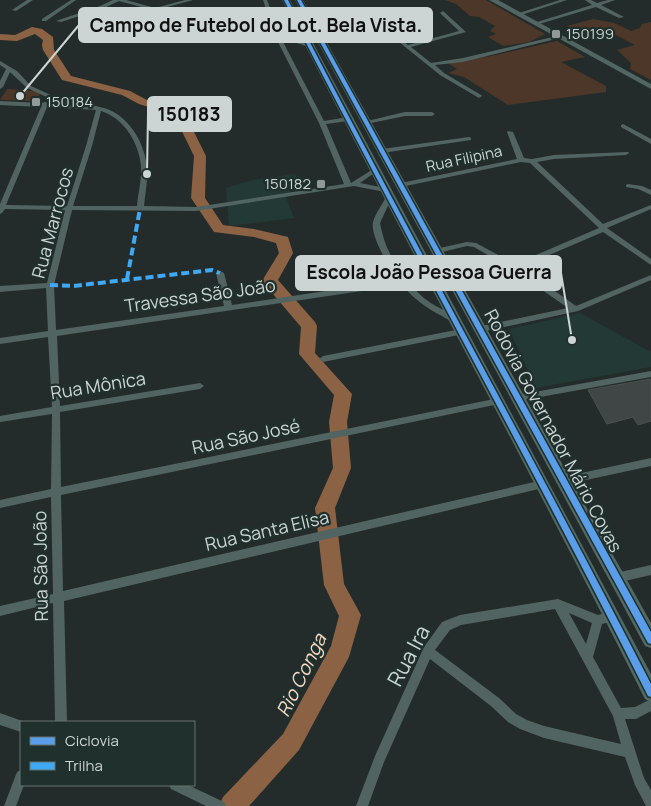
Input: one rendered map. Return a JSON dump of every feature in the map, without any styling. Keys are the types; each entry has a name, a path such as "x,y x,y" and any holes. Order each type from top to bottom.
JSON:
{"highway":[{"name":"Rodovia Governador Mário Covas","path":"301,0 311,23 651,640"},
{"name":"Rodovia Governador Mário Covas","path":"301,0 309,45 543,484 651,693"}],"main road":[{"path":"493,0 651,87"}],"street":[{"path":"14,10 31,0"},
{"path":"44,20 74,0"},
{"path":"59,20 118,0 216,25 262,31 309,45"},
{"path":"155,9 191,0"},
{"path":"265,0 278,37 351,184 387,194 378,217 376,230 391,262 418,298 454,319"},
{"path":"519,14 565,0"},
{"path":"587,0 621,17"},
{"path":"537,23 613,0"},
{"path":"408,46 463,32 443,13"},
{"path":"311,23 341,19 374,20 432,64 442,74 479,96"},
{"path":"432,64 463,60 561,37"},
{"path":"0,63 15,72 28,86 68,106"},
{"path":"0,86 9,69"},
{"path":"0,103 99,108 111,112 133,134 144,167 140,209"},
{"path":"45,104 1,209 209,208 351,184 375,170"},
{"name":"Rua Marrocos","path":"56,408 54,332 50,285 69,209 99,108"},
{"path":"366,122 406,114 432,114"},
{"path":"322,123 348,119"},
{"path":"623,126 651,142"},
{"path":"510,132 521,160"},
{"path":"382,152 469,138"},
{"path":"532,161 554,157 626,153"},
{"name":"Rua Filipina","path":"401,185 521,160 532,161"},
{"path":"532,161 603,228 651,263"},
{"path":"628,186 640,187 651,193"},
{"path":"515,267 651,207"},
{"path":"438,251 472,244 515,267 574,309"},
{"path":"220,273 229,308"},
{"path":"481,329 574,309 651,277"},
{"name":"Travessa São João","path":"0,341 405,282"},
{"path":"0,289 50,285"},
{"path":"322,359 461,332"},
{"path":"518,398 651,374"},
{"name":"Rua Mônica","path":"0,419 56,408 200,386"},
{"name":"Rua São José","path":"0,504 56,494 498,401"},
{"name":"Rua São João","path":"56,408 56,494 62,721"},
{"path":"563,481 651,462"},
{"name":"Rua Santa Elisa","path":"0,611 543,484"},
{"path":"616,578 651,570"},
{"path":"558,604 598,620 612,616"},
{"path":"558,604 618,714 628,752 639,781 651,803"},
{"name":"Rua Ira","path":"362,806 379,760 428,651 446,626 460,620 558,604"},
{"path":"587,658 598,620"},
{"path":"428,651 512,718 524,725 544,732 628,752"},
{"path":"618,714 636,713 651,705"},
{"path":"0,720 20,726"},
{"path":"10,806 20,779"},
{"path":"177,786 218,805"}],"shaded area":[{"path":"445,0 486,0 545,34 529,42 503,46 488,37 496,34 490,31 495,26 479,17 470,16 456,4"},
{"path":"593,19 614,23 631,31 640,28 642,24 651,22 651,80 630,69 631,63 617,50 635,45 608,31 601,30 581,37 567,26"},
{"path":"557,41 585,57 561,62 606,86 606,92 508,105 464,77 448,73 457,69 446,62 491,56"},
{"path":"7,89 37,91 41,93 35,101 0,100"},
{"path":"295,174 299,182 286,197 294,218 229,226 226,188 252,180"},
{"path":"580,313 651,352 651,367 536,388 509,329"}],"building":[{"path":"651,379 651,421 638,425 633,417 607,424 588,390"}],"waterway":[{"name":"Rio Conga","path":"0,37 17,38 32,30 38,31 49,39 47,45 49,50 66,78 126,93 143,102 179,113 200,156 198,198 219,229 254,233 283,240 286,253 270,281 309,326 307,354 343,394 338,422 342,468 325,508 334,585 350,615 341,649 291,742 232,806"}],"marked path":[{"path":"127,279 140,209"},
{"path":"50,285 73,286 212,270 220,273"}],"cycle path":[{"path":"286,0 376,174 607,606 651,693"},
{"path":"299,0 651,640"}],"place":[{"name":"150199","path":"556,34"},
{"name":"Campo de Futebol do Lot. Bela Vista.","path":"20,96"},
{"name":"150184","path":"36,102"},
{"name":"150183","path":"147,174"},
{"name":"150182","path":"321,184"},
{"name":"Escola João Pessoa Guerra","path":"572,340"}]}
